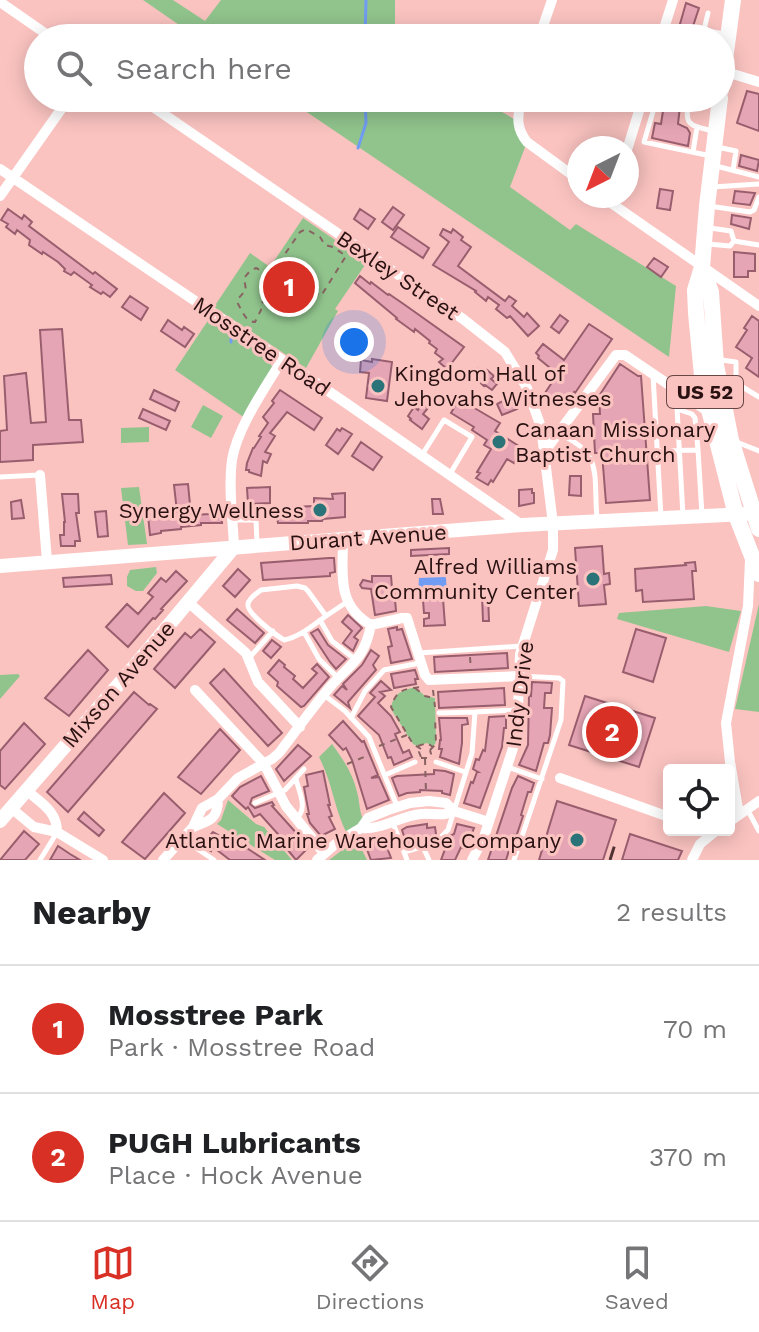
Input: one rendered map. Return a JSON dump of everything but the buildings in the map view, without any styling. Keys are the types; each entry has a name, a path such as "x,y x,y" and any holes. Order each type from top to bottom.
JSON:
{"main road":[{"path":"730,24 733,0"},
{"name":"US 52","path":"718,112 702,267 695,290 696,313 703,386 710,413 752,518"},
{"name":"US 52","path":"702,267 711,292 718,377 752,518 750,554 759,574"}],"street":[{"path":"544,24 552,0"},
{"path":"665,24 673,0"},
{"path":"0,2 32,24"},
{"path":"735,76 759,82"},
{"path":"0,196 59,112"},
{"name":"Bexley Street","path":"160,112 463,319 505,352 522,378 541,427 553,524"},
{"path":"519,112 519,129 527,142 567,171"},
{"path":"631,136 639,112"},
{"name":"Mosstree Road","path":"0,169 522,525"},
{"path":"622,208 759,306"},
{"path":"545,451 614,356 625,355 710,413"},
{"path":"234,547 231,470 235,448 282,360"},
{"path":"40,475 47,561"},
{"name":"Durant Avenue","path":"0,566 522,525 683,517 752,518"},
{"name":"Indy Drive","path":"472,860 489,822 517,736 522,646 553,550 553,524"},
{"path":"343,539 343,589 347,602 371,625"},
{"name":"Mixson Avenue","path":"5,811 234,547"},
{"path":"729,764 726,723 748,606 750,554"},
{"path":"188,602 250,657 258,682 300,727"},
{"path":"371,625 407,618 425,675 432,681 520,676"},
{"path":"163,860 193,827 210,820 217,812 218,799 238,778 276,757 324,695 357,661 367,644 371,625"},
{"path":"195,690 264,764 286,806 320,857 361,828 370,817 398,807 429,801 446,803 454,811 489,822"},
{"path":"560,778 663,815"},
{"path":"735,789 743,812"},
{"path":"26,790 53,813 57,832"},
{"path":"735,818 759,801"},
{"path":"5,811 34,827 57,832 103,860"},
{"path":"361,828 373,828 417,815 445,815 454,811"},
{"path":"692,860 707,836"}],"lane":[{"path":"705,24 708,13"},
{"path":"653,112 644,142 693,152 736,151 733,170"},
{"path":"687,112 688,122 697,127 713,150 733,170 759,177"},
{"path":"693,152 697,127"},
{"path":"709,188 759,184"},
{"path":"707,206 750,212 754,210 759,197"},
{"path":"704,236 731,231 734,241"},
{"path":"704,236 730,246 734,241"},
{"path":"734,241 759,245"},
{"path":"747,298 759,292"},
{"path":"716,359 736,362 736,383"},
{"path":"653,374 661,518"},
{"path":"718,377 736,383 759,397"},
{"path":"676,389 683,517"},
{"path":"677,409 695,418 702,517"},
{"path":"422,456 444,420 472,437 449,475"},
{"path":"558,433 585,449 592,460 597,522"},
{"path":"731,440 759,451"},
{"path":"657,451 698,450"},
{"path":"0,477 40,475"},
{"path":"233,520 256,520 258,545"},
{"path":"347,602 323,618 304,632 284,640 248,609 249,601 261,590 305,588 323,618 332,641 357,661"},
{"path":"250,657 273,631"},
{"path":"304,632 319,659 339,679"},
{"path":"351,718 365,691 384,670 420,658 522,646"},
{"path":"514,860 561,720 563,681 559,678 520,676"},
{"path":"324,695 345,711 369,737 398,807"},
{"path":"439,713 519,710"},
{"path":"404,852 435,843 447,833 474,746 475,712"},
{"path":"385,775 415,762"},
{"path":"436,762 466,773"},
{"path":"508,767 542,779"},
{"path":"255,803 287,788 304,769"},
{"path":"295,779 303,808 296,819"},
{"path":"743,812 759,831"},
{"path":"392,821 407,860"},
{"path":"40,860 57,832"},
{"path":"183,838 214,860"},
{"path":"423,847 429,860"}],"path":[{"path":"306,229 320,237 325,245 346,256 321,296 294,278 267,286 268,296 261,304 260,313 255,322 250,322 237,302 246,290 244,278 255,268 272,273 300,232 306,229"},
{"path":"272,273 276,282"},
{"path":"470,650 471,672"},
{"path":"420,748 413,744 391,707 400,691 426,684"},
{"path":"415,687 425,696 435,698"},
{"path":"347,764 408,735"},
{"path":"425,759 431,756 427,743 420,748 419,754 425,759 426,794"}],"green space":[{"path":"143,0 173,0 205,21 221,0 395,0 395,24 178,24"},
{"path":"307,112 502,112 517,121 527,142 510,187 570,230 576,224 676,286 669,357"},
{"path":"303,218 367,262 335,309 338,311 306,368 214,307 250,253 270,267"},
{"path":"209,319 269,359 273,370 245,418 175,370"},
{"path":"203,405 223,416 211,438 191,427"},
{"path":"149,427 149,442 121,443 121,428"},
{"path":"139,487 147,544 128,545 121,488"},
{"path":"156,567 157,573 143,591 127,586 130,570"},
{"path":"759,604 759,712 735,709"},
{"path":"706,606 741,611 729,652 617,619 619,613"},
{"path":"0,675 20,676 0,699"},
{"path":"415,687 425,696 435,698 436,742 433,747 427,743 413,744 391,709 398,694"},
{"path":"332,744 353,779 363,819 346,832 319,757"},
{"path":"228,800 256,824 264,827 292,860 275,860 217,824"},
{"path":"358,842 367,860 329,860 345,848"}],"water":[{"path":"445,577 447,593 418,595 419,578"}],"waterway":[{"path":"365,24 366,0"},
{"path":"358,148 366,123 366,112"}],"railway":[{"path":"610,860 616,841"}],"place":[{"name":"Mosstree Park","path":"289,287"},
{"name":"Kingdom Hall of Jehovahs Witnesses","path":"378,386"},
{"name":"Canaan Missionary Baptist Church","path":"499,442"},
{"name":"Synergy Wellness","path":"320,510"},
{"name":"Alfred Williams Community Center","path":"593,579"},
{"name":"PUGH Lubricants","path":"612,732"},
{"name":"Atlantic Marine Warehouse Company","path":"577,840"}]}
